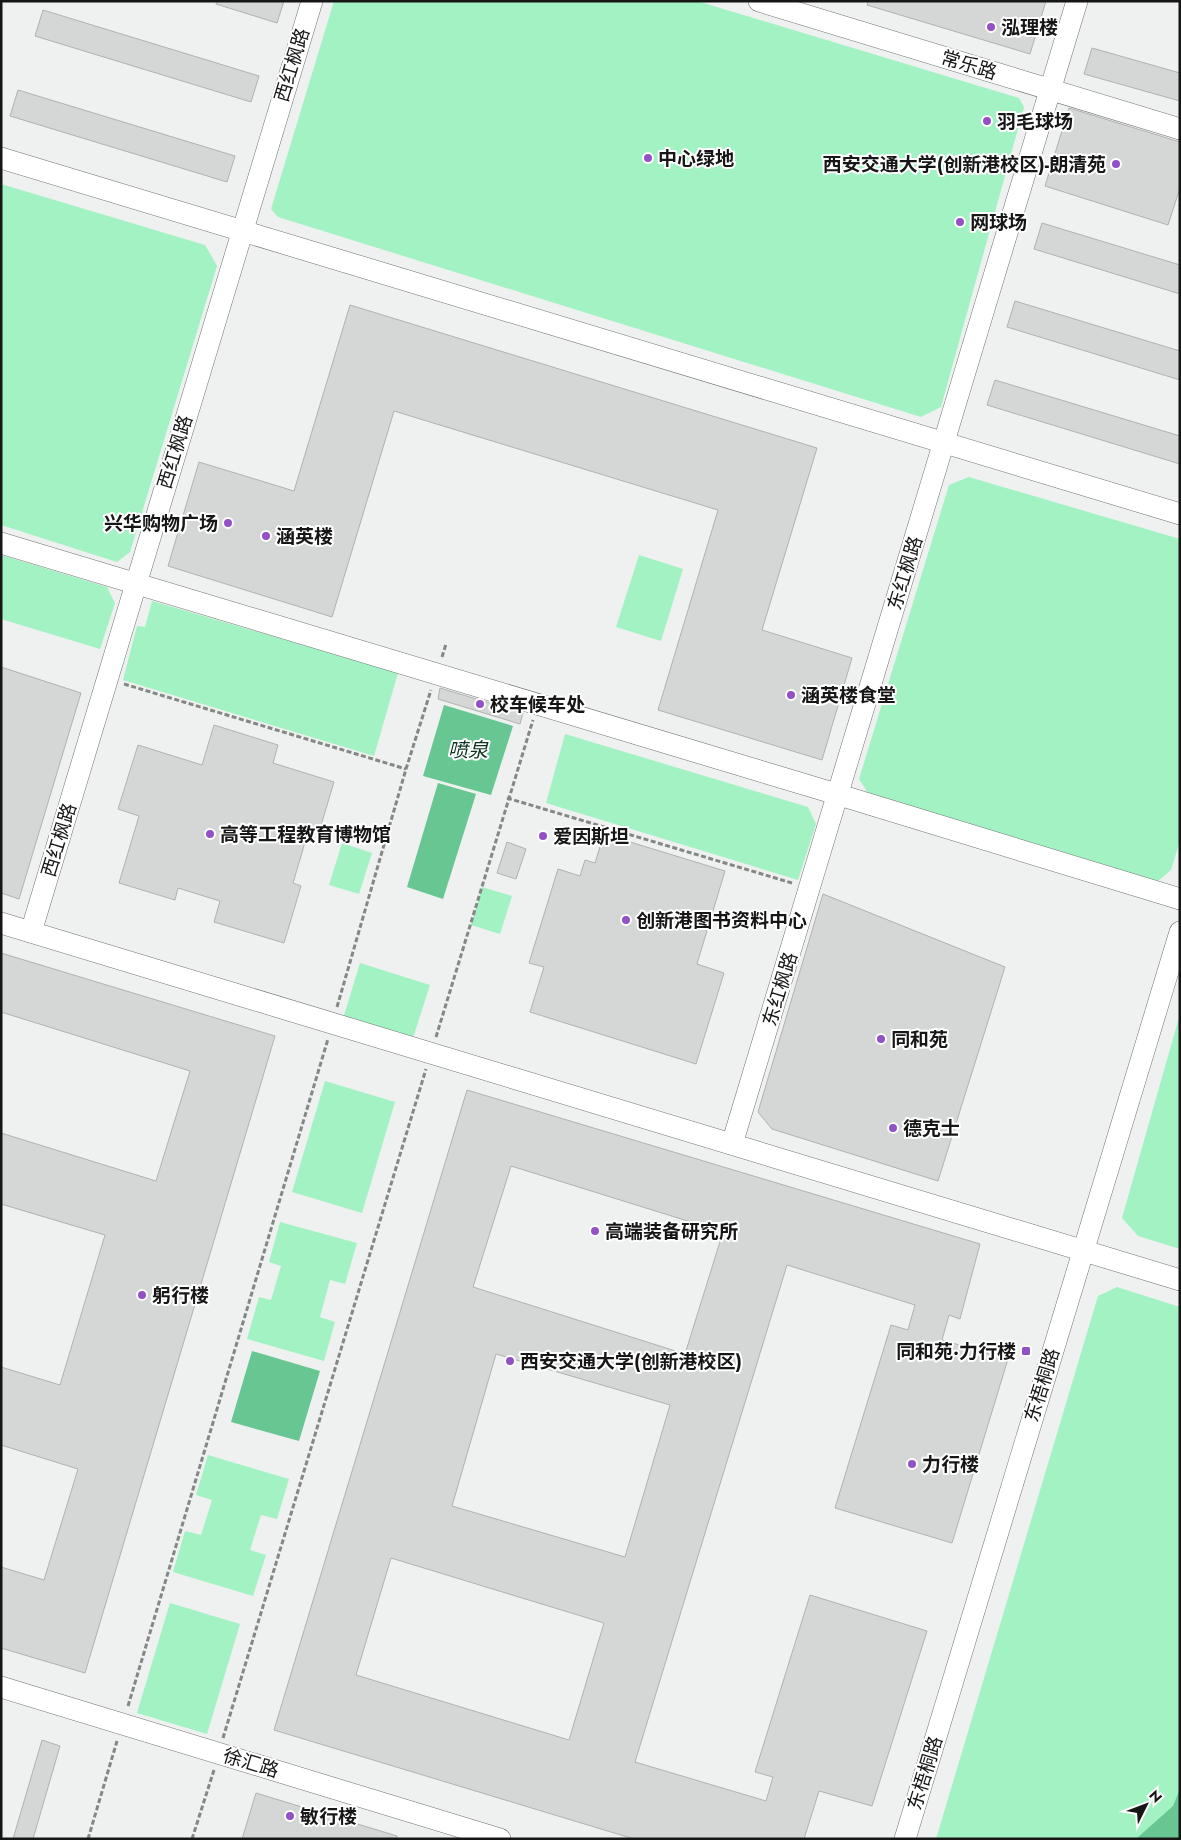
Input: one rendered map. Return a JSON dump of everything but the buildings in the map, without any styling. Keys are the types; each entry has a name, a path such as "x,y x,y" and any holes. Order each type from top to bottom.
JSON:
{"street":[{"name":"西红枫路","path":"31,932 312,1"},
{"name":"常乐路","path":"759,1 1180,129"},
{"name":"东红枫路","path":"732,1144 1077,1"},
{"path":"1,158 1180,514"},
{"path":"1,543 839,794 1180,899"},
{"path":"1,924 1180,1280"},
{"name":"东梧桐路","path":"906,1839 1180,932"},
{"name":"徐汇路","path":"1,1688 500,1839"}],"path":[{"path":"88,1839 406,769 437,673"},
{"path":"107,679 406,769"},
{"path":"192,1839 538,704"},
{"path":"508,798 810,888"}],"shaded area":[{"name":"中心绿地","path":"334,1 697,1 1019,98 1024,107 941,407 921,417 278,217 271,209"},
{"path":"1,184 205,245 217,266 130,552 117,562 1,525"},
{"path":"969,477 1180,539 1180,841 1171,870 1157,882 868,793 859,779 949,485"},
{"path":"1,555 107,587 115,603 100,649 1,619"},
{"path":"639,555 683,569 661,641 616,627"},
{"path":"152,601 398,673 374,756 123,680 137,626 145,627"},
{"path":"565,734 808,807 816,824 798,880 546,803"},
{"path":"342,843 372,853 359,894 329,885"},
{"path":"482,887 512,896 500,934 471,925"},
{"path":"360,963 430,985 411,1044 342,1022"},
{"path":"1180,1014 1180,1249 1138,1236 1122,1218"},
{"path":"325,1081 395,1102 362,1213 292,1192"},
{"path":"280,1222 357,1243 345,1284 330,1280 320,1317 335,1322 324,1361 247,1339 259,1297 271,1300 281,1266 269,1262"},
{"path":"1117,1287 1180,1307 1180,1839 936,1839 1098,1296"},
{"path":"208,1455 289,1479 277,1519 261,1515 250,1550 266,1555 253,1596 173,1572 185,1531 201,1535 212,1500 196,1495"},
{"path":"170,1603 240,1624 207,1734 137,1713"}],"water":[{"name":"喷泉","path":"444,705 513,726 491,795 423,776"},
{"path":"438,783 476,794 443,899 407,887"},
{"path":"252,1351 320,1371 299,1441 231,1422"},
{"path":"1180,1789 1180,1839 1136,1839 1173,1806"}],"place":[{"name":"泓理楼","path":"991,27"},
{"name":"羽毛球场","path":"987,121"},
{"name":"中心绿地","path":"648,158"},
{"name":"西安交通大学(创新港校区)-朗清苑","path":"1116,164"},
{"name":"网球场","path":"960,222"},
{"name":"兴华购物广场","path":"228,523"},
{"name":"涵英楼","path":"266,536"},
{"name":"涵英楼食堂","path":"791,695"},
{"name":"校车候车处","path":"480,704"},
{"name":"高等工程教育博物馆","path":"210,834"},
{"name":"爱因斯坦","path":"543,836"},
{"name":"创新港图书资料中心","path":"626,920"},
{"name":"同和苑","path":"881,1039"},
{"name":"德克士","path":"893,1128"},
{"name":"高端装备研究所","path":"595,1231"},
{"name":"躬行楼","path":"142,1295"},
{"name":"同和苑·力行楼","path":"1026,1351"},
{"name":"西安交通大学(创新港校区)","path":"510,1361"},
{"name":"力行楼","path":"912,1464"},
{"name":"敏行楼","path":"290,1816"}]}
